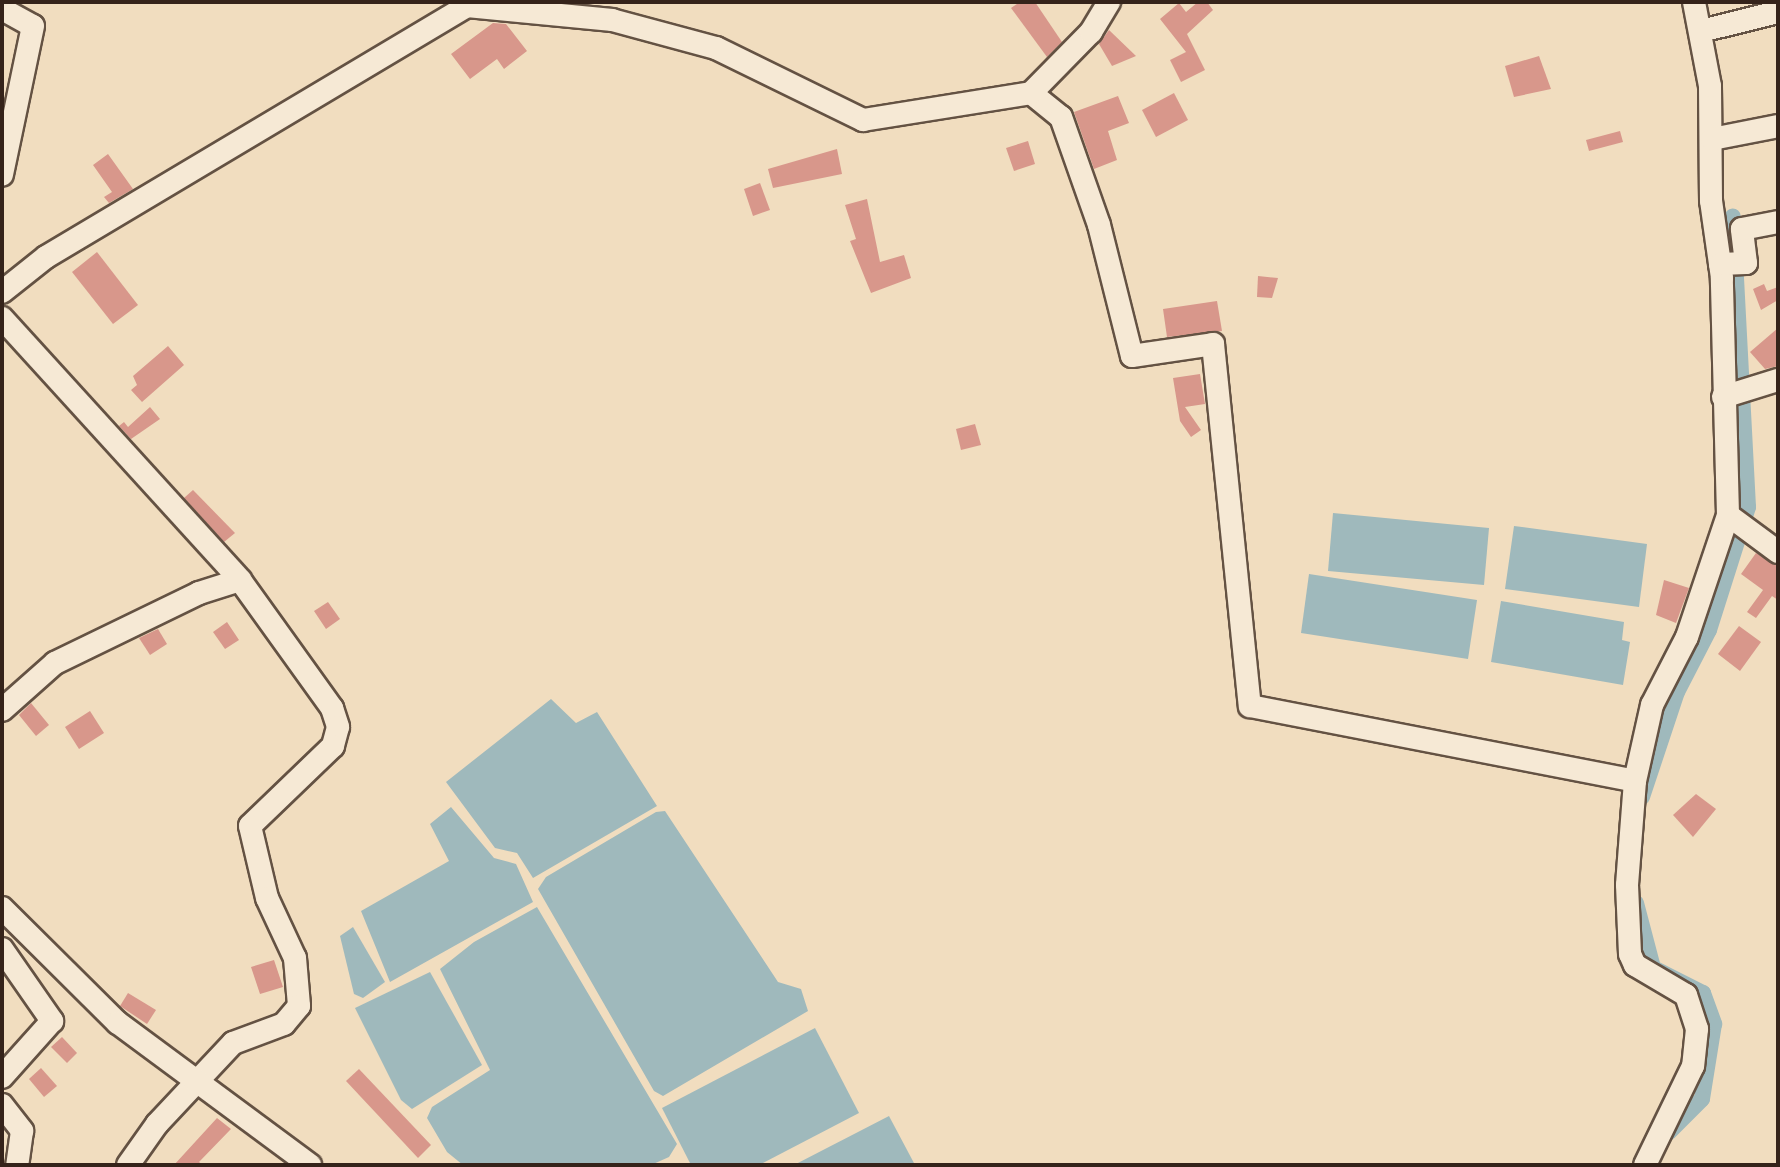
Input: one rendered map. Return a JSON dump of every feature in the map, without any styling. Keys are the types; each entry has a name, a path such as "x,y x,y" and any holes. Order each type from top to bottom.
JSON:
{"street":[{"path":"2,175 33,26 33,2"},
{"path":"2,292 46,257 465,4 524,7 612,20 716,48 863,120 1031,93 1091,32 1109,2"},
{"path":"1645,1165 1693,1066 1697,1029 1686,995 1635,965 1630,954 1627,885 1635,781 1652,705 1687,637 1728,515 1720,264 1711,201 1712,139 1701,31 1694,2"},
{"path":"2,9 33,26"},
{"path":"1701,31 1778,12"},
{"path":"1031,93 1061,117 1099,225 1132,356 1213,344 1250,706 1635,781"},
{"path":"1712,139 1778,126"},
{"path":"1720,264 1746,263 1742,229 1778,222"},
{"path":"2,318 240,580 332,708 338,727 333,746 250,826 267,898 295,958 299,1006 284,1024 233,1043 157,1124 128,1165"},
{"path":"1723,397 1778,380"},
{"path":"1728,515 1778,552"},
{"path":"2,710 55,663 186,598 240,580"},
{"path":"2,908 118,1023 310,1165"},
{"path":"2,949 52,1021 2,1077"},
{"path":"2,1105 22,1131 17,1165"}],"water":[{"path":"1333,513 1489,528 1484,585 1328,571"},
{"path":"1514,526 1647,544 1639,607 1505,589"},
{"path":"1309,574 1477,600 1468,659 1301,633"},
{"path":"1501,601 1624,622 1622,640 1630,642 1623,685 1491,662"},
{"path":"551,699 576,723 597,712 657,806 533,878 517,853 495,848 446,782"},
{"path":"451,807 494,858 516,864 533,902 390,982 361,911 449,861 430,824"},
{"path":"665,811 778,982 801,989 808,1011 663,1096 654,1091 538,889 546,877 656,812"},
{"path":"537,907 677,1144 669,1157 651,1165 463,1165 447,1152 427,1118 432,1107 490,1070 440,969 474,942"},
{"path":"353,927 385,982 363,998 354,994 340,936"},
{"path":"430,972 482,1065 412,1109 401,1100 355,1008"},
{"path":"815,1028 859,1113 759,1165 691,1165 662,1108"},
{"path":"889,1116 915,1165 794,1165"}],"building":[{"path":"1020,2 1035,2 1062,42 1047,57 1011,8"},
{"path":"1198,2 1207,2 1213,10 1187,34 1205,70 1181,82 1170,60 1186,52 1160,19 1179,3 1186,12"},
{"path":"493,23 506,24 527,51 504,69 497,59 470,79 451,54"},
{"path":"1109,30 1136,56 1112,66 1099,44"},
{"path":"1539,56 1551,89 1514,97 1505,66"},
{"path":"1174,93 1188,120 1156,137 1142,110"},
{"path":"1118,96 1129,123 1108,131 1117,160 1094,169 1074,112"},
{"path":"1620,131 1623,142 1589,151 1586,140"},
{"path":"1028,141 1035,164 1014,171 1006,148"},
{"path":"837,149 842,174 773,188 768,169"},
{"path":"108,154 133,189 109,203 104,197 112,192 93,165"},
{"path":"760,183 770,210 753,216 744,189"},
{"path":"867,199 880,262 904,255 911,278 871,293 850,241 856,239 845,205"},
{"path":"97,252 138,305 113,324 72,272"},
{"path":"1258,276 1278,278 1272,298 1257,297"},
{"path":"1764,284 1767,291 1778,287 1778,300 1761,310 1753,289"},
{"path":"1217,301 1222,331 1167,337 1163,309"},
{"path":"1778,328 1778,366 1765,369 1750,352"},
{"path":"168,346 184,365 142,402 131,390 137,385 133,376"},
{"path":"1200,374 1205,404 1185,407 1201,430 1191,437 1180,421 1173,378"},
{"path":"150,407 160,419 131,439 119,426 124,422 128,427"},
{"path":"975,424 981,445 961,450 956,429"},
{"path":"193,490 235,533 224,542 184,498"},
{"path":"1756,553 1778,566 1778,600 1772,596 1756,618 1747,612 1763,590 1741,574"},
{"path":"1664,580 1689,588 1676,623 1656,615"},
{"path":"328,602 340,619 326,629 314,611"},
{"path":"227,622 239,640 225,649 213,632"},
{"path":"1739,626 1761,642 1740,671 1718,654"},
{"path":"158,629 167,644 150,655 139,638"},
{"path":"31,703 49,725 36,736 19,715"},
{"path":"90,711 104,733 79,749 65,727"},
{"path":"1696,794 1716,809 1693,837 1673,815"},
{"path":"274,960 283,987 260,994 251,967"},
{"path":"128,993 156,1010 147,1024 120,1006"},
{"path":"62,1037 77,1053 67,1063 51,1047"},
{"path":"41,1068 57,1086 44,1097 29,1079"},
{"path":"359,1069 431,1145 418,1158 346,1081"},
{"path":"217,1118 231,1129 199,1162 203,1165 174,1165"}],"waterway":[{"path":"1642,797 1677,692 1709,630 1748,507 1733,216"},
{"path":"1636,903 1653,968 1703,993 1714,1024 1702,1099 1669,1132"}]}
